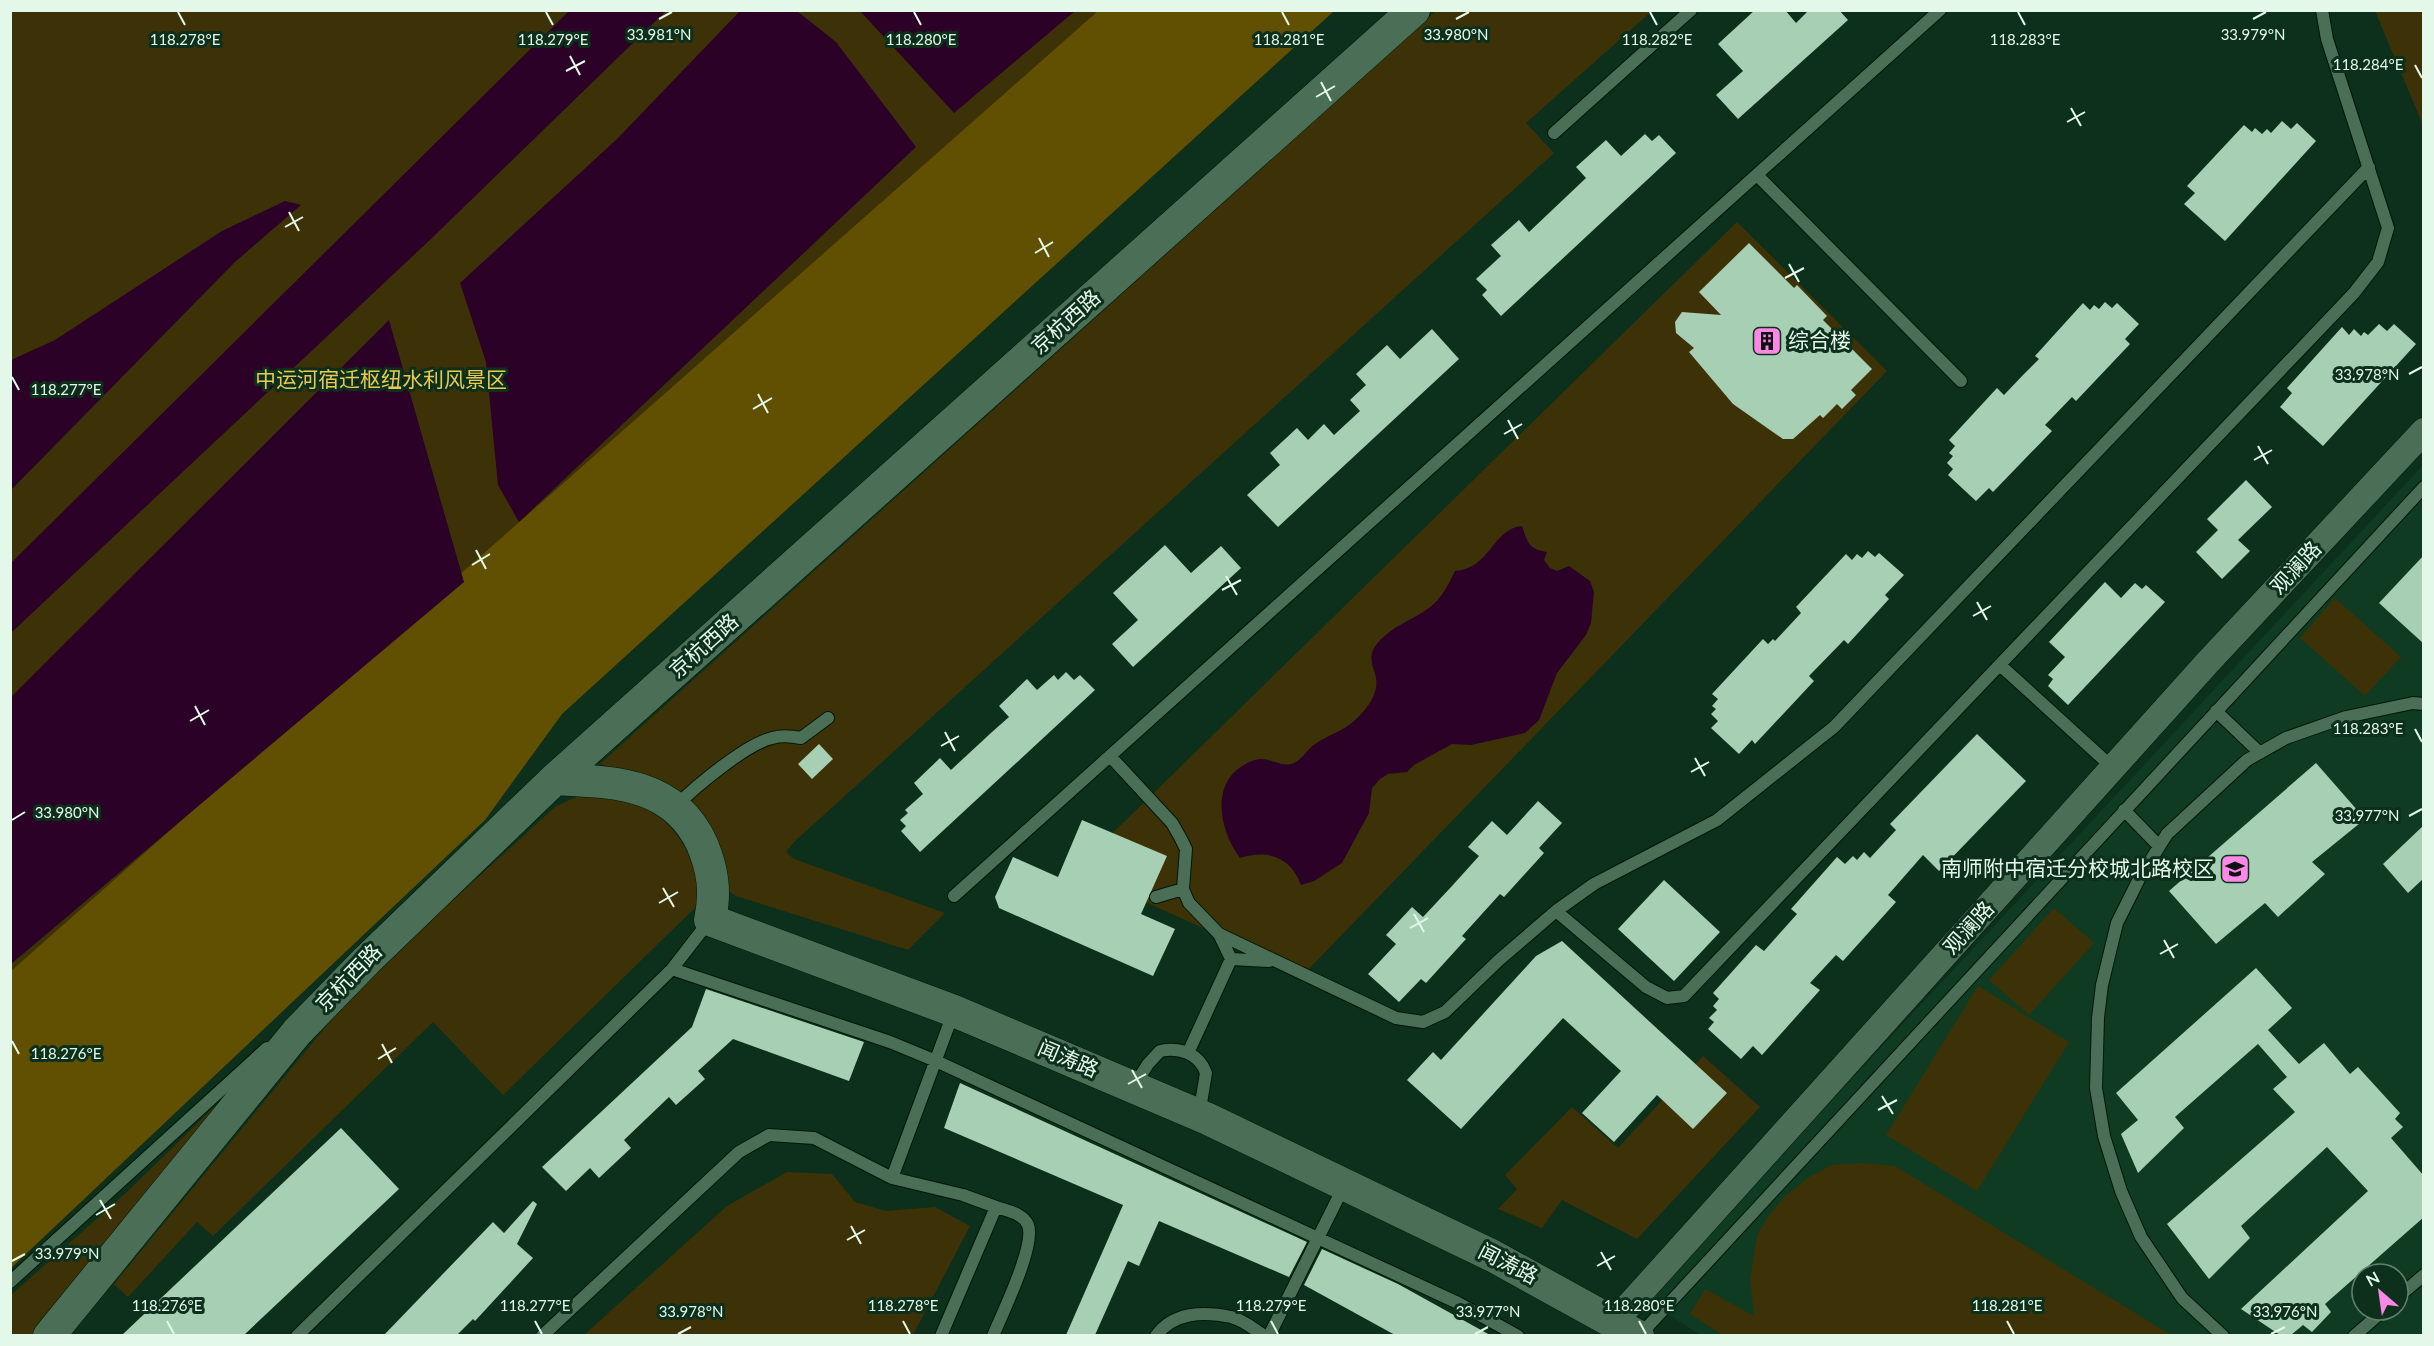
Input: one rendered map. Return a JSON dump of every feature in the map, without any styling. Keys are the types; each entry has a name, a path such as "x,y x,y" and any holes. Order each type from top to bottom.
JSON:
{"street":[{"name":"京杭西路","path":"50,1335 297,1032 367,960 555,779 1414,10"},
{"name":"观澜路","path":"1631,1330 2113,768 2424,431"},
{"path":"555,779 613,782 647,791 686,816 707,856 714,880 710,920"},
{"name":"闻涛路","path":"710,920 954,1011 1199,1115 1493,1256 1631,1330"}],"lane":[{"path":"1554,134 1691,10"},
{"path":"954,896 1758,176 1940,10"},
{"path":"1556,911 1646,987 1667,998 1684,996 2354,293 2378,262 2388,228 2327,39 2322,10"},
{"path":"1219,934 1396,1018 1423,1022 1445,1012 1556,911 1594,884 1717,820 1834,727 2368,167"},
{"path":"1758,176 1961,381"},
{"path":"1631,1330 2124,810 2424,487"},
{"path":"2000,665 2113,768"},
{"path":"2223,1335 2182,1298 2141,1237 2121,1191 2104,1136 2096,1088 2102,985 2117,923 2139,879 2167,834 2247,760 2286,738 2346,717 2413,703 2424,704"},
{"path":"2216,711 2260,753"},
{"path":"675,807 693,789 760,742 788,735 801,738 828,718"},
{"path":"1110,756 1172,823 1186,849 1183,889 1189,903 1219,934 1231,959"},
{"path":"2124,810 2159,846"},
{"path":"1156,897 1183,889"},
{"path":"297,1335 672,969 710,920"},
{"path":"1231,959 1274,961"},
{"path":"1188,1053 1231,959"},
{"path":"10,1282 367,960"},
{"path":"672,969 890,1042 936,1061 1458,1303 1518,1335"},
{"path":"892,1178 954,1011"},
{"path":"1134,1088 1148,1064 1160,1051 1179,1049 1198,1059 1206,1073 1199,1115"},
{"path":"542,1335 739,1152 769,1135 814,1138 892,1178 963,1195 1018,1215 1028,1223 1030,1233 1025,1258 993,1335"},
{"path":"1156,1335 1162,1327 1180,1315 1232,1317 1267,1335 1345,1184"},
{"path":"941,1335 996,1207"},
{"path":"2410,1287 2424,1275"},
{"path":"2354,1335 2370,1322"}],"shaded area":[{"path":"569,11 666,11 432,238 11,633 11,563"},
{"path":"740,11 797,11 836,42 916,147 519,522 498,485 486,362 460,283 617,139"},
{"path":"860,11 1075,11 954,113"},
{"path":"1098,11 1334,11 562,714 485,820 11,1268 11,971"},
{"path":"285,201 301,205 235,262 11,490 11,360 55,340 222,231"},
{"path":"389,320 464,582 11,964 11,697"},
{"name":"南师附中宿迁分校城北路校区","path":"2423,465 2423,1335 1702,1336 1646,1300"},
{"path":"1522,526 1532,547 1547,552 1544,560 1550,568 1557,571 1569,566 1590,581 1594,592 1591,623 1586,635 1557,673 1539,720 1525,733 1471,745 1452,744 1414,765 1407,772 1388,774 1380,779 1372,788 1369,813 1342,863 1314,881 1301,885 1291,868 1269,855 1250,855 1240,858 1226,832 1223,817 1224,789 1230,777 1240,767 1255,760 1265,759 1287,765 1295,763 1315,744 1354,721 1367,707 1375,690 1376,678 1372,656 1379,641 1392,630 1434,604 1455,571 1467,569 1476,563 1504,534 1512,528"}],"green space":[{"name":"中运河宿迁枢纽水利风景区","path":"11,11 1334,11 562,714 485,820 11,1268"},
{"path":"1436,11 1652,11 1526,123 1554,153 794,842 786,852 794,859 945,913 908,950 736,896 728,891 654,779 600,764"},
{"path":"2375,11 2423,11 2423,125"},
{"path":"1737,222 1887,371 1304,974 1075,870"},
{"path":"2335,598 2401,657 2365,696 2300,638"},
{"path":"599,793 643,806 667,823 691,860 701,902 503,1095 433,1022 213,1236 197,1222 128,1297 114,1284 361,984 555,807 576,797"},
{"path":"2054,908 2094,943 2029,1015 1989,980"},
{"path":"1978,986 2069,1042 1977,1191 1886,1135"},
{"path":"1703,1056 1760,1107 1637,1239 1562,1200 1542,1228 1498,1209 1517,1189 1505,1175 1572,1107 1618,1148"},
{"path":"260,1062 36,1335 11,1335 10,1296 128,1191"},
{"path":"1860,1163 1895,1166 2171,1335 1724,1336 1690,1314 1705,1289 1754,1316 1750,1279 1757,1236 1767,1218 1783,1198 1809,1177 1832,1165"},
{"path":"787,1172 832,1174 855,1202 886,1211 935,1207 970,1226 913,1335 584,1335 727,1206"}],"building":[{"path":"1755,10 1785,10 1796,23 1809,10 1839,10 1848,20 1738,119 1716,95 1743,71 1718,44"},
{"path":"2282,121 2291,129 2297,123 2316,141 2225,241 2184,204 2195,193 2187,186 2244,125 2252,132 2255,128 2262,134 2267,129 2271,133"},
{"path":"1645,134 1652,141 1659,135 1676,153 1501,316 1482,295 1487,290 1476,279 1501,256 1491,245 1519,220 1529,232 1586,178 1576,167 1606,140 1621,156"},
{"name":"综合楼","path":"1749,243 1794,288 1797,285 1827,316 1823,320 1872,369 1851,390 1856,395 1842,409 1837,404 1823,418 1820,415 1793,439 1783,439 1733,404 1689,352 1694,348 1676,333 1675,322 1682,312 1721,315 1699,292"},
{"path":"2105,302 2112,308 2117,303 2139,324 2125,339 2130,344 2076,401 2072,397 2045,425 2052,431 1993,492 1989,488 1976,501 1948,475 1953,469 1947,463 1953,456 1949,453 1955,446 1949,440 1997,388 2004,395 2039,359 2035,356 2083,303 2090,310 2094,305 2099,309"},
{"path":"2379,324 2387,331 2394,324 2416,344 2323,446 2280,407 2292,393 2287,388 2342,327 2349,335 2354,329 2361,336 2364,332 2368,335"},
{"path":"1432,329 1459,359 1278,527 1247,495 1280,465 1270,453 1297,428 1308,440 1324,424 1334,435 1360,411 1350,400 1366,385 1356,374 1387,345 1400,359"},
{"path":"2246,480 2272,507 2238,540 2250,551 2222,579 2196,552 2218,530 2207,519"},
{"path":"1165,545 1191,573 1221,546 1241,568 1133,667 1112,644 1138,620 1113,593"},
{"path":"1868,551 1875,557 1879,553 1904,575 1885,595 1889,599 1848,644 1844,640 1809,676 1814,681 1755,744 1752,740 1739,754 1711,728 1718,721 1711,714 1716,709 1712,706 1718,699 1712,694 1763,639 1768,644 1773,639 1775,641 1801,613 1796,607 1846,554 1852,560 1857,554 1862,558"},
{"path":"2424,555 2424,644 2379,603"},
{"path":"2105,582 2121,598 2135,583 2142,589 2146,585 2165,602 2068,705 2048,686 2053,679 2048,675 2065,657 2049,642"},
{"path":"1066,672 1074,680 1080,675 1095,690 920,852 901,831 906,826 900,820 908,813 905,810 923,794 914,783 940,758 951,770 1009,717 999,706 1027,679 1037,690 1054,675 1058,680"},
{"path":"1977,734 2026,781 1939,871 1923,855 1888,895 1896,902 1843,961 1836,955 1810,983 1820,990 1762,1055 1753,1046 1741,1059 1708,1029 1714,1022 1709,1018 1717,1010 1713,1006 1719,999 1713,993 1756,945 1764,951 1797,914 1791,909 1837,857 1845,864 1853,856 1857,860 1864,852 1870,858 1896,830 1890,824"},
{"path":"819,744 833,759 812,779 798,764"},
{"path":"2316,763 2365,819 2312,862 2325,874 2278,917 2265,903 2216,944 2169,891"},
{"path":"1538,801 1562,823 1539,848 1544,853 1504,897 1500,894 1462,936 1466,939 1426,983 1421,979 1399,1002 1368,974 1396,944 1386,935 1412,907 1423,917 1452,886 1479,856 1468,847 1492,821 1507,835"},
{"path":"1082,820 1167,856 1141,914 1175,929 1153,976 999,908 995,897 1013,857 1058,877"},
{"path":"2424,825 2424,878 2408,893 2383,864"},
{"path":"1664,880 1720,932 1674,981 1618,929"},
{"path":"1562,941 1727,1093 1693,1129 1657,1095 1614,1142 1582,1113 1621,1071 1563,1018 1461,1129 1407,1080 1433,1052 1441,1060 1536,956"},
{"path":"2256,968 2292,1008 2268,1030 2299,1064 2324,1043 2350,1074 2358,1067 2400,1113 2395,1119 2403,1127 2391,1138 2424,1176 2424,1217 2373,1262 2350,1262 2350,1282 2325,1304 2331,1312 2312,1332 2303,1325 2291,1335 2280,1335 2241,1309 2368,1191 2327,1147 2241,1226 2250,1238 2209,1279 2167,1224 2295,1112 2273,1089 2287,1077 2258,1044 2175,1117 2184,1128 2138,1173 2121,1134 2138,1120 2116,1093"},
{"path":"706,989 864,1042 849,1081 733,1039 698,1071 705,1079 676,1105 669,1097 624,1140 631,1148 599,1178 590,1168 566,1191 542,1167 692,1027"},
{"path":"960,1083 1307,1242 1289,1277 1159,1221 1139,1266 1128,1261 1095,1335 1066,1335 1123,1205 944,1128"},
{"path":"341,1128 399,1189 244,1335 122,1335"},
{"path":"533,1201 537,1204 517,1244 533,1258 475,1321 473,1319 457,1335 384,1335 493,1222 504,1233"},
{"path":"1322,1249 1398,1284 1490,1335 1395,1335 1304,1285"}],"place":[{"name":"综合楼","path":"1767,341"},
{"name":"南师附中宿迁分校城北路校区","path":"2235,869"}]}
